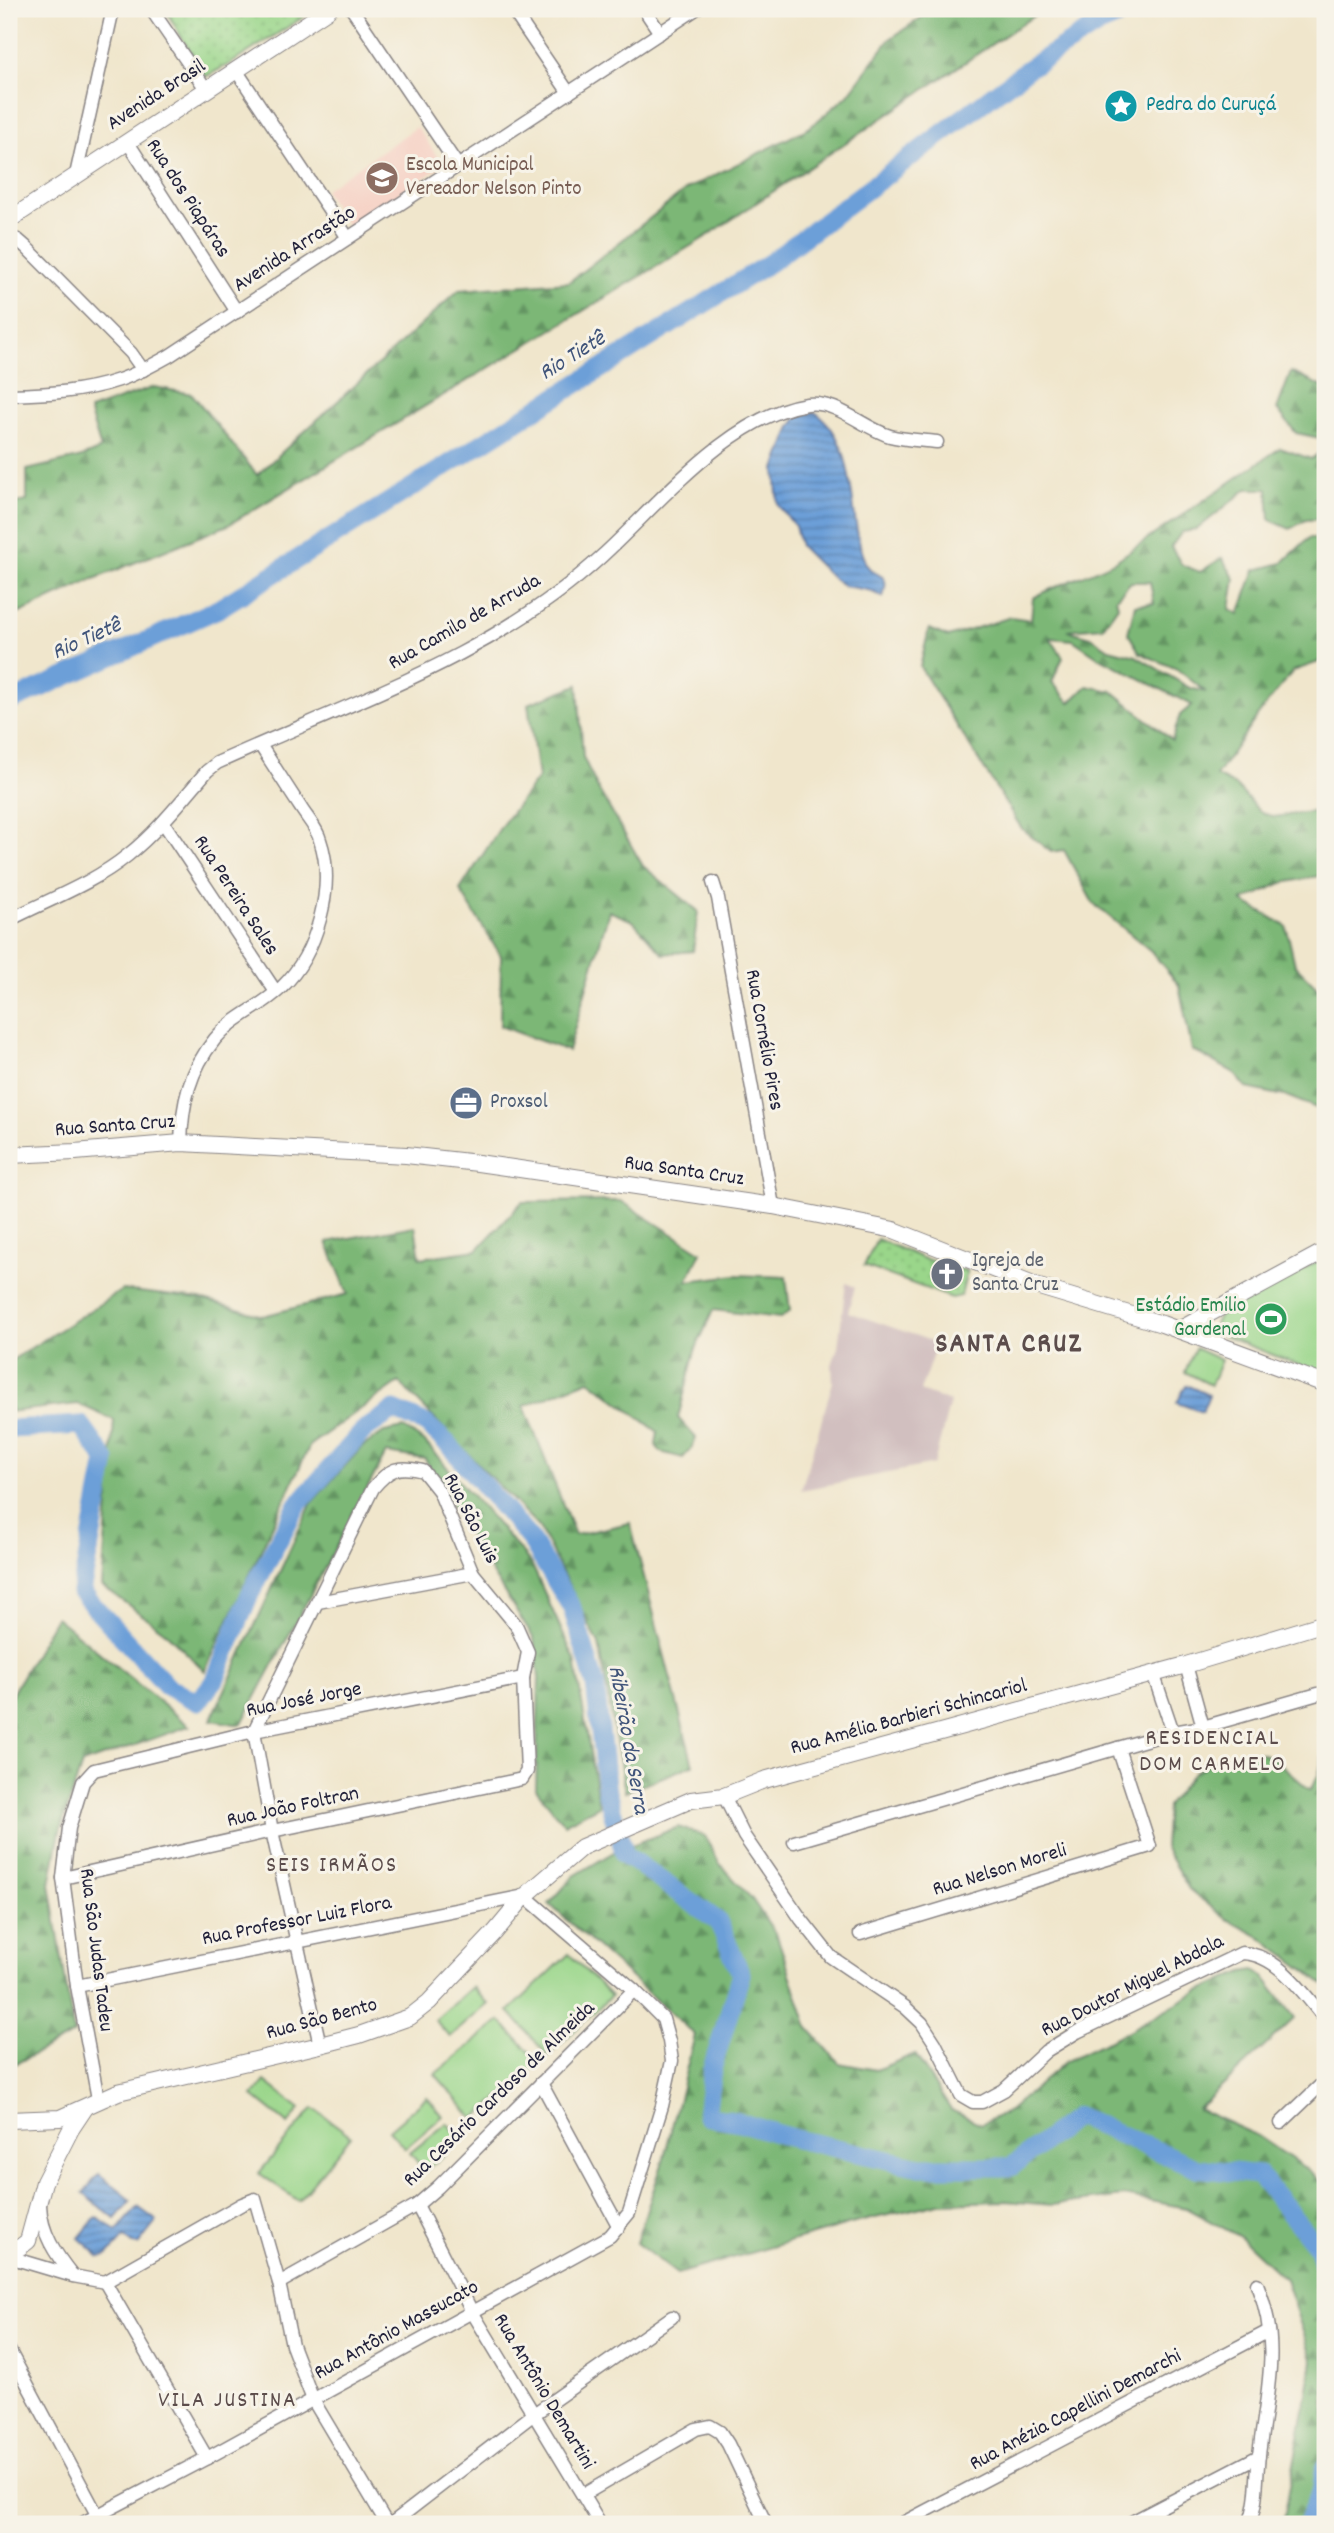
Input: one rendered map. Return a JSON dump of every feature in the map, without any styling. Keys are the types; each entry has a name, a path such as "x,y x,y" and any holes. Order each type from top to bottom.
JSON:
{"street":[{"path":"76,175 113,9"},
{"path":"151,9 206,89"},
{"name":"Avenida Brasil","path":"9,220 329,9"},
{"path":"352,9 458,166"},
{"path":"512,9 569,93"},
{"path":"644,9 660,33"},
{"name":"Avenida Arrastão","path":"9,395 88,388 119,380 169,356 696,9"},
{"path":"236,70 348,238"},
{"name":"Rua dos Piapáras","path":"127,141 237,312"},
{"path":"9,237 18,240 131,353 143,370"},
{"name":"Rua Camilo de Arruda","path":"9,920 98,875 128,856 207,771 217,764 369,698 450,658 540,607 600,558 730,438 758,421 807,404 819,404 890,436 937,442"},
{"path":"181,1143 182,1113 187,1087 201,1059 216,1038 231,1024 276,992 297,971 312,946 324,898 327,872 320,836 260,745"},
{"name":"Rua Pereira Sales","path":"163,821 276,992"},
{"name":"Rua Cornélio Pires","path":"713,882 773,1206"},
{"name":"Rua Santa Cruz","path":"9,1154 75,1152 181,1143 418,1157 478,1163 773,1206 894,1230 1036,1286 1179,1330 1325,1384"},
{"path":"1179,1330 1325,1251"},
{"name":"Rua São Luis","path":"254,1731 373,1488 382,1476 397,1468 423,1471 439,1491 473,1573 516,1625 528,1652 523,1678 527,1771"},
{"path":"318,1602 473,1573"},
{"name":"Rua Amélia Barbieri Schincariol","path":"525,1896 582,1847 691,1800 724,1796 764,1780 1186,1665 1325,1623"},
{"path":"1186,1665 1203,1727"},
{"path":"1153,1673 1173,1732"},
{"name":"Rua José Jorge","path":"94,1770 254,1731 523,1678"},
{"path":"794,1842 1173,1732 1203,1727 1325,1692"},
{"path":"254,1731 272,1831 320,2045"},
{"name":"Rua Nelson Moreli","path":"860,1934 1150,1846 1118,1748"},
{"name":"Rua São Judas Tadeu","path":"91,2104 63,1878 69,1828 83,1782 94,1770"},
{"name":"Rua João Foltran","path":"63,1878 272,1831 514,1782 522,1779 527,1771"},
{"name":"Rua Doutor Miguel Abdala","path":"724,1796 744,1836 831,1957 905,2007 922,2023 961,2095 973,2102 982,2102 998,2094 1046,2051 1077,2032 1242,1953 1251,1953 1270,1961 1293,1982 1325,2019"},
{"path":"525,1896 634,1990 663,2019 672,2061 662,2106 629,2213 619,2227 541,2083"},
{"name":"Rua Professor Luiz Flora","path":"77,1986 525,1896"},
{"name":"Rua São Bento","path":"9,2119 60,2118 91,2104 158,2082 359,2035 410,2017 429,2002 525,1896"},
{"name":"Rua Cesário Cardoso de Almeida","path":"279,2283 416,2205 438,2187 634,1990"},
{"path":"1281,2123 1325,2081"},
{"path":"9,2248 19,2248 28,2241 44,2182 71,2129 91,2104"},
{"path":"40,2198 45,2231 62,2263 74,2276"},
{"path":"9,2257 105,2282 255,2199 279,2283 292,2345 313,2400 389,2524 534,2414 672,2317"},
{"name":"Rua Antônio Demartini","path":"416,2205 471,2310 600,2524"},
{"name":"Rua Antônio Massucato","path":"81,2524 100,2520 471,2310 610,2236 619,2227"},
{"path":"105,2282 207,2458"},
{"path":"1249,2524 1254,2513 1272,2361 1264,2301 1257,2284"},
{"name":"Rua Anézia Capellini Demarchi","path":"901,2524 1269,2331"},
{"path":"10,2358 100,2520"},
{"path":"583,2495 696,2429 710,2426 720,2432 728,2444 766,2524"},
{"path":"1128,2524 1259,2456"}],"shaded area":[{"name":"Escola Municipal Vereador Nelson Pinto","path":"417,127 441,162 440,167 351,226 347,225 324,190"},
{"path":"846,1283 855,1287 848,1312 937,1343 920,1391 950,1402 934,1464 801,1490 833,1382 832,1365 838,1347"}],"green space":[{"path":"165,9 316,9 205,77"},
{"path":"934,9 1044,9 704,238 228,525 94,579 9,618 9,504 27,501 27,470 82,457 101,449 89,410 154,387 192,394 257,475 459,290 569,282 687,189 809,128 847,96 890,39"},
{"path":"1291,372 1325,388 1325,439 1296,433 1277,409"},
{"path":"1280,448 1311,459 1325,449 1325,519 1306,520 1290,529 1270,520 1268,489 1247,489 1196,530 1182,532 1171,547 1182,565 1200,572 1222,558 1235,579 1230,609 1239,614 1255,570 1282,563 1309,538 1325,538 1325,650 1319,662 1293,671 1258,715 1216,776 1236,786 1259,811 1273,817 1325,810 1325,875 1282,883 1242,901 1286,926 1295,965 1325,995 1325,1113 1289,1097 1247,1088 1233,1072 1192,1050 1179,985 1151,951 1093,903 1064,850 1051,852 1022,829 920,667 929,629 948,637 1011,617 1031,620 1033,598 1117,560","holes":["1131,582 1150,582 1154,603 1135,605 1128,633 1140,653 1177,669 1206,692 1190,688 1136,656 1109,649 1091,637 1067,630 1103,627 1118,606 1116,598","1050,638 1073,640 1098,657 1192,705 1180,715 1172,740 1112,691 1087,686 1070,703 1052,682 1063,657"]},
{"path":"578,685 583,757 597,787 643,866 698,911 693,951 663,954 633,921 609,911 568,1051 500,1026 501,956 460,890 502,825 538,778 528,704"},
{"path":"621,1201 701,1252 687,1281 736,1275 786,1277 790,1311 780,1318 713,1310 695,1351 678,1418 696,1438 683,1458 660,1452 656,1445 658,1432 589,1380 524,1406 575,1535 630,1523 693,1765 625,1792 599,1644 539,1527 399,1382 310,1445 205,1671 164,1631 102,1586 114,1420 78,1404 9,1412 9,1362 122,1290 200,1299 263,1316 348,1294 327,1242 415,1226 420,1258 477,1250 522,1202"},
{"path":"877,1239 922,1258 967,1271 961,1296 952,1298 864,1266"},
{"name":"Estádio Emilio Gardenal","path":"1325,1257 1325,1375 1219,1334 1215,1323 1220,1315"},
{"path":"1195,1348 1221,1360 1211,1385 1185,1372"},
{"path":"404,1428 425,1442 531,1563 575,1660 599,1806 564,1824 536,1789 539,1678 534,1639 481,1556 425,1459 386,1453 241,1725 211,1720 312,1502 362,1447 384,1432"},
{"path":"56,1617 189,1726 82,1764 60,1831 50,1884 74,2034 9,2067 9,1699"},
{"path":"1325,1747 1325,1985 1262,1938 1225,1918 1189,1889 1164,1847 1167,1806 1194,1772 1218,1759 1242,1752 1262,1753 1278,1762 1310,1790 1319,1774"},
{"path":"678,1827 705,1836 720,1864 752,1899 777,1936 808,2027 839,2063 876,2070 915,2054 951,2110 981,2124 1009,2111 1066,2061 1126,2032 1197,1992 1243,1972 1255,1970 1263,1976 1295,2018 1198,2109 1258,2136 1325,2185 1325,2524 1280,2524 1285,2513 1313,2361 1285,2279 1240,2237 1187,2208 1123,2196 1053,2205 1005,2201 939,2203 858,2222 677,2274 636,2243 664,2158 695,2035 549,1904 574,1876 614,1852"},
{"path":"569,1954 611,1996 548,2056 509,2011"},
{"path":"472,1987 488,2004 450,2037 435,2020"},
{"path":"500,2021 540,2063 474,2119 435,2074"},
{"path":"265,2081 300,2109 288,2124 253,2096"},
{"path":"427,2097 443,2116 405,2148 389,2130"},
{"path":"313,2108 351,2136 298,2201 259,2173"},
{"path":"447,2123 462,2140 425,2171 410,2153"}],"water":[{"path":"815,412 829,425 839,441 849,477 862,553 869,568 885,580 883,597 868,590 844,586 831,577 800,546 795,526 778,505 775,469 791,427 800,414"},
{"path":"1186,1385 1209,1395 1202,1412 1177,1403"},
{"path":"99,2174 131,2200 115,2219 83,2193"},
{"path":"138,2207 157,2221 138,2245 124,2237 107,2256 100,2257 79,2238 96,2217 117,2231"}],"waterway":[{"name":"Rio Tietê","path":"9,702 218,609 771,262 1029,68 1099,24 1135,9"},
{"name":"Ribeirão da Serra","path":"9,1429 81,1425 106,1460 81,1592 168,1687 198,1702 215,1680 249,1596 298,1504 365,1429 394,1410 426,1424 448,1444 530,1539 572,1608 595,1684 607,1793 625,1855 718,1921 741,1974 712,2069 706,2116 920,2167 1011,2167 1077,2116 1197,2168 1259,2175 1318,2248 1325,2273"},
{"name":"Ribeirão da Serra","path":"1306,2524 1321,2492 1325,2467"}],"place":[{"name":"Pedra do Curuçá","path":"1121,106"},
{"name":"Escola Municipal Vereador Nelson Pinto","path":"382,178"},
{"name":"Proxsol","path":"466,1103"},
{"name":"Igreja de Santa Cruz","path":"947,1274"},
{"name":"Estádio Emilio Gardenal","path":"1271,1319"}],"district":[{"name":"SANTA CRUZ","path":"1009,1346"},
{"name":"RESIDENCIAL DOM CARMELO","path":"1213,1752"},
{"name":"SEIS IRMÃOS","path":"332,1866"},
{"name":"VILA JUSTINA","path":"228,2401"}]}
